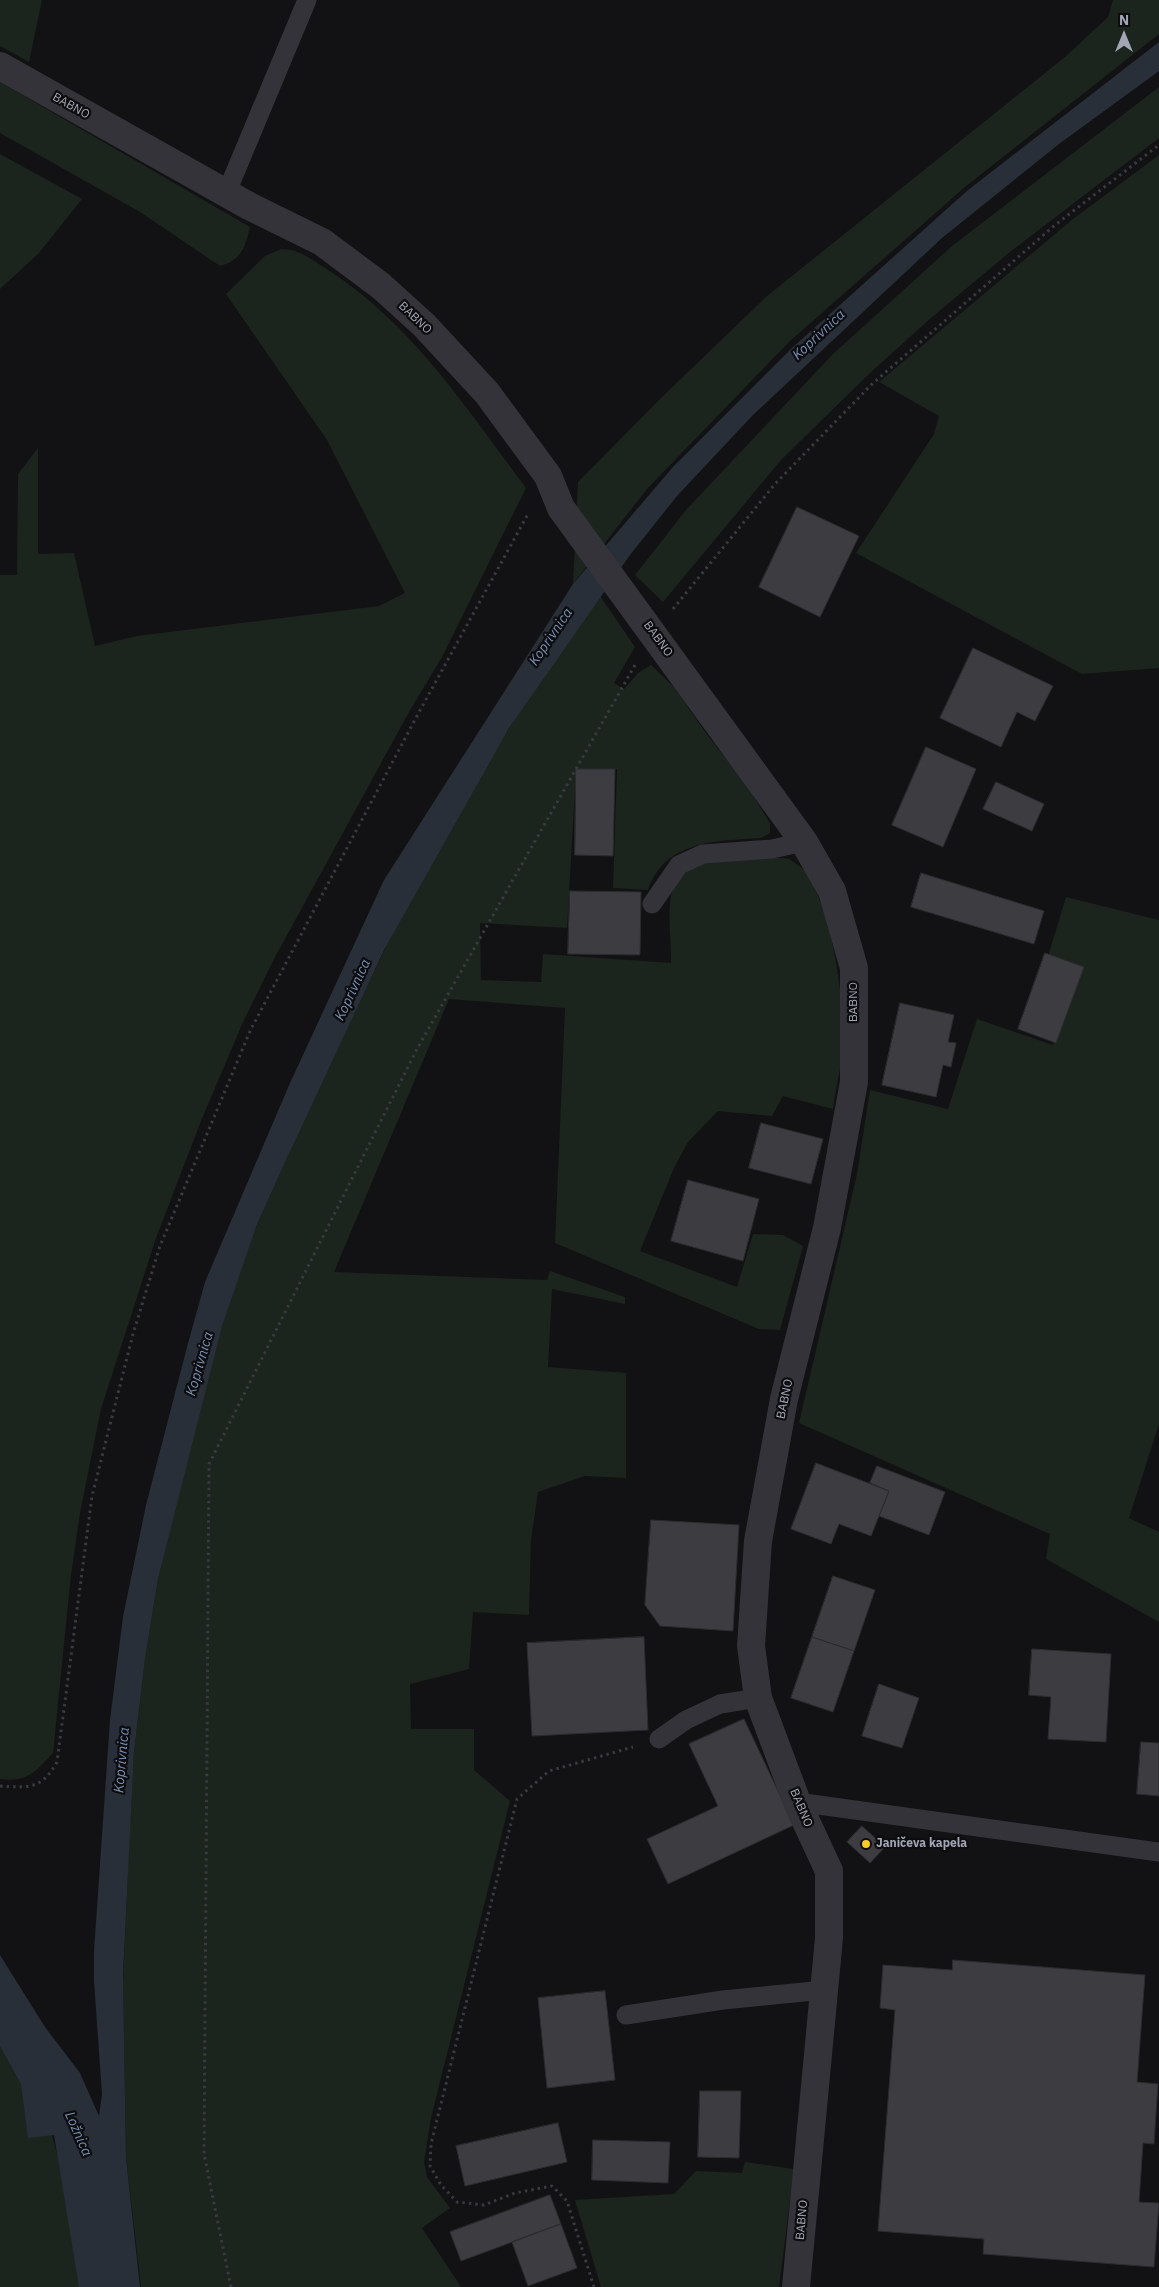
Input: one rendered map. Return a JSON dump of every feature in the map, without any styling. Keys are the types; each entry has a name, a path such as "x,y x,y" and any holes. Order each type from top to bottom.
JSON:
{"street":[{"name":"BABNO","path":"0,66 226,194 322,242 381,286 424,325 487,393 548,476 561,508 804,842 832,891 854,968 854,1082 827,1228 784,1399 758,1541 751,1646 758,1698 797,1802 829,1870 829,1938 796,2287"}],"lane":[{"path":"226,194 307,0"},
{"path":"652,904 680,864 702,854 772,849 804,842"},
{"path":"659,1739 686,1720 720,1704 758,1698"},
{"path":"797,1802 1159,1852"},
{"path":"626,2015 723,2000 824,1990"}],"path":[{"path":"231,2287 204,2154 209,1464 418,1049 653,633 775,484 871,385 1055,225 1159,145"},
{"path":"0,1786 22,1788 38,1785 50,1775 57,1762 92,1496 133,1334 160,1246 243,1047 418,714 548,476"},
{"path":"594,2287 567,2200 552,2186 515,2193 484,2205 457,2202 441,2185 430,2166 431,2144 517,1799 549,1771 659,1739"}],"shaded area":[{"path":"0,0 42,0 29,62 0,46"},
{"path":"1113,0 1159,0 1159,34 965,187 790,341 647,489 573,584 578,482 661,398 767,296 1065,57 1108,17"},
{"path":"0,82 250,227 241,252 233,260 220,266 140,212 0,133"},
{"path":"1159,87 1159,138 1010,252 931,318 870,373 781,460 663,602 635,575 686,510 833,354 952,246"},
{"path":"0,154 82,199 39,253 0,289"},
{"path":"1159,155 1159,668 1082,674 856,553 934,434 939,416 879,382 1073,219"},
{"path":"281,249 299,252 325,268 356,289 384,314 435,368 526,488 442,657 409,712 274,959 243,1022 201,1121 156,1238 101,1409 80,1513 71,1575 53,1753 30,1775 10,1780 0,1779 0,575 17,575 18,474 38,448 38,554 74,553 95,646 137,636 379,606 405,593 327,440 226,294 265,256"},
{"path":"600,596 635,647 614,683 624,689 638,673 651,665 674,687 708,736 744,781 770,823 770,833 761,838 727,840 694,846 680,852 667,861 656,874 648,890 613,888 617,769 576,771 567,928 480,923 481,980 541,982 543,954 671,963 670,901 675,884 685,873 705,863 759,859 789,859 801,867 814,886 822,906 829,928 838,975 843,1047 833,1109 783,1096 772,1116 718,1111 688,1142 674,1168 640,1251 737,1287 753,1234 783,1235 803,1246 780,1330 759,1329 555,1243 565,1008 449,999 334,1272 547,1280 550,1271 625,1297 625,1304 552,1289 548,1367 626,1373 626,1478 585,1476 538,1492 531,1540 529,1615 473,1612 469,1669 410,1684 411,1729 474,1729 474,1770 510,1801 431,2118 424,2162 427,2177 450,2208 422,2228 461,2287 141,2287 126,2157 123,1984 134,1752 145,1659 158,1579 177,1499 177,1491 230,1295 250,1241 327,1068 418,881 545,668"},
{"path":"1066,897 1159,920 1159,1424 1129,1518 1159,1532 1159,1622 1046,1559 1050,1534 799,1423 857,1174 870,1090 948,1109 977,1019 1053,1045 1082,970 1047,960"},
{"path":"0,2039 51,2132 64,2178 84,2287 0,2287"},
{"path":"745,2162 794,2169 779,2287 601,2287 575,2200 674,2194 696,2171 742,2173"}],"water":[{"path":"1159,42 1159,71 1059,144 942,238 752,416 677,496 630,555 509,728 384,950 256,1227 222,1326 158,1579 145,1659 134,1752 123,1975 126,2158 140,2287 79,2287 54,2135 28,2138 21,2084 0,2046 0,1955 45,2027 80,2073 99,2116 102,2094 94,1981 94,1951 110,1720 123,1617 146,1505 205,1282 290,1083 384,880 573,584 673,467 792,348 968,190"}],"building":[{"path":"797,507 859,536 820,617 759,587"},
{"path":"973,648 1053,686 1035,721 1017,712 1001,747 940,718"},
{"path":"926,747 976,769 943,847 892,825"},
{"path":"576,769 615,769 613,856 575,855"},
{"path":"996,782 1044,804 1032,831 983,809"},
{"path":"921,873 1044,911 1034,944 911,907"},
{"path":"570,891 641,892 640,955 568,954"},
{"path":"1045,953 1084,967 1056,1043 1018,1029"},
{"path":"900,1003 954,1015 948,1042 956,1043 951,1067 943,1065 936,1097 882,1085"},
{"path":"761,1123 823,1139 811,1184 749,1168"},
{"path":"688,1180 759,1199 743,1261 671,1241"},
{"path":"816,1463 889,1491 871,1536 839,1524 831,1544 791,1529"},
{"path":"877,1466 945,1492 929,1535 879,1516 889,1491 870,1483"},
{"path":"651,1520 739,1525 733,1631 660,1626 645,1605"},
{"path":"833,1576 875,1590 854,1651 812,1637"},
{"path":"644,1637 648,1730 532,1736 527,1643"},
{"path":"812,1637 854,1651 833,1712 791,1698"},
{"path":"1032,1649 1111,1654 1106,1742 1048,1739 1051,1697 1029,1695"},
{"path":"879,1684 919,1698 902,1748 862,1736"},
{"path":"744,1719 794,1825 668,1884 647,1839 718,1806 689,1744"},
{"path":"1141,1742 1159,1743 1159,1796 1137,1794"},
{"path":"862,1826 885,1847 870,1863 847,1842"},
{"path":"953,1960 1145,1975 1137,2082 1158,2084 1154,2144 1143,2143 1139,2202 1159,2203 1154,2267 983,2254 984,2239 878,2231 895,2010 880,2008 883,1965 952,1970"},
{"path":"605,1991 615,2080 547,2088 538,1998"},
{"path":"700,2091 741,2091 739,2158 698,2157"},
{"path":"558,2123 567,2162 465,2186 456,2146"},
{"path":"593,2140 670,2142 668,2183 592,2180"},
{"path":"550,2195 561,2224 461,2261 450,2232"},
{"path":"561,2224 577,2268 528,2286 512,2242"}],"place":[{"name":"Janičeva kapela","path":"866,1844"}],"water label":[{"name":"Koprivnica","path":"819,335"},
{"name":"Koprivnica","path":"551,637"},
{"name":"Koprivnica","path":"353,990"},
{"name":"Koprivnica","path":"200,1364"},
{"name":"Koprivnica","path":"122,1760"},
{"name":"Ložnica","path":"78,2134"}]}
